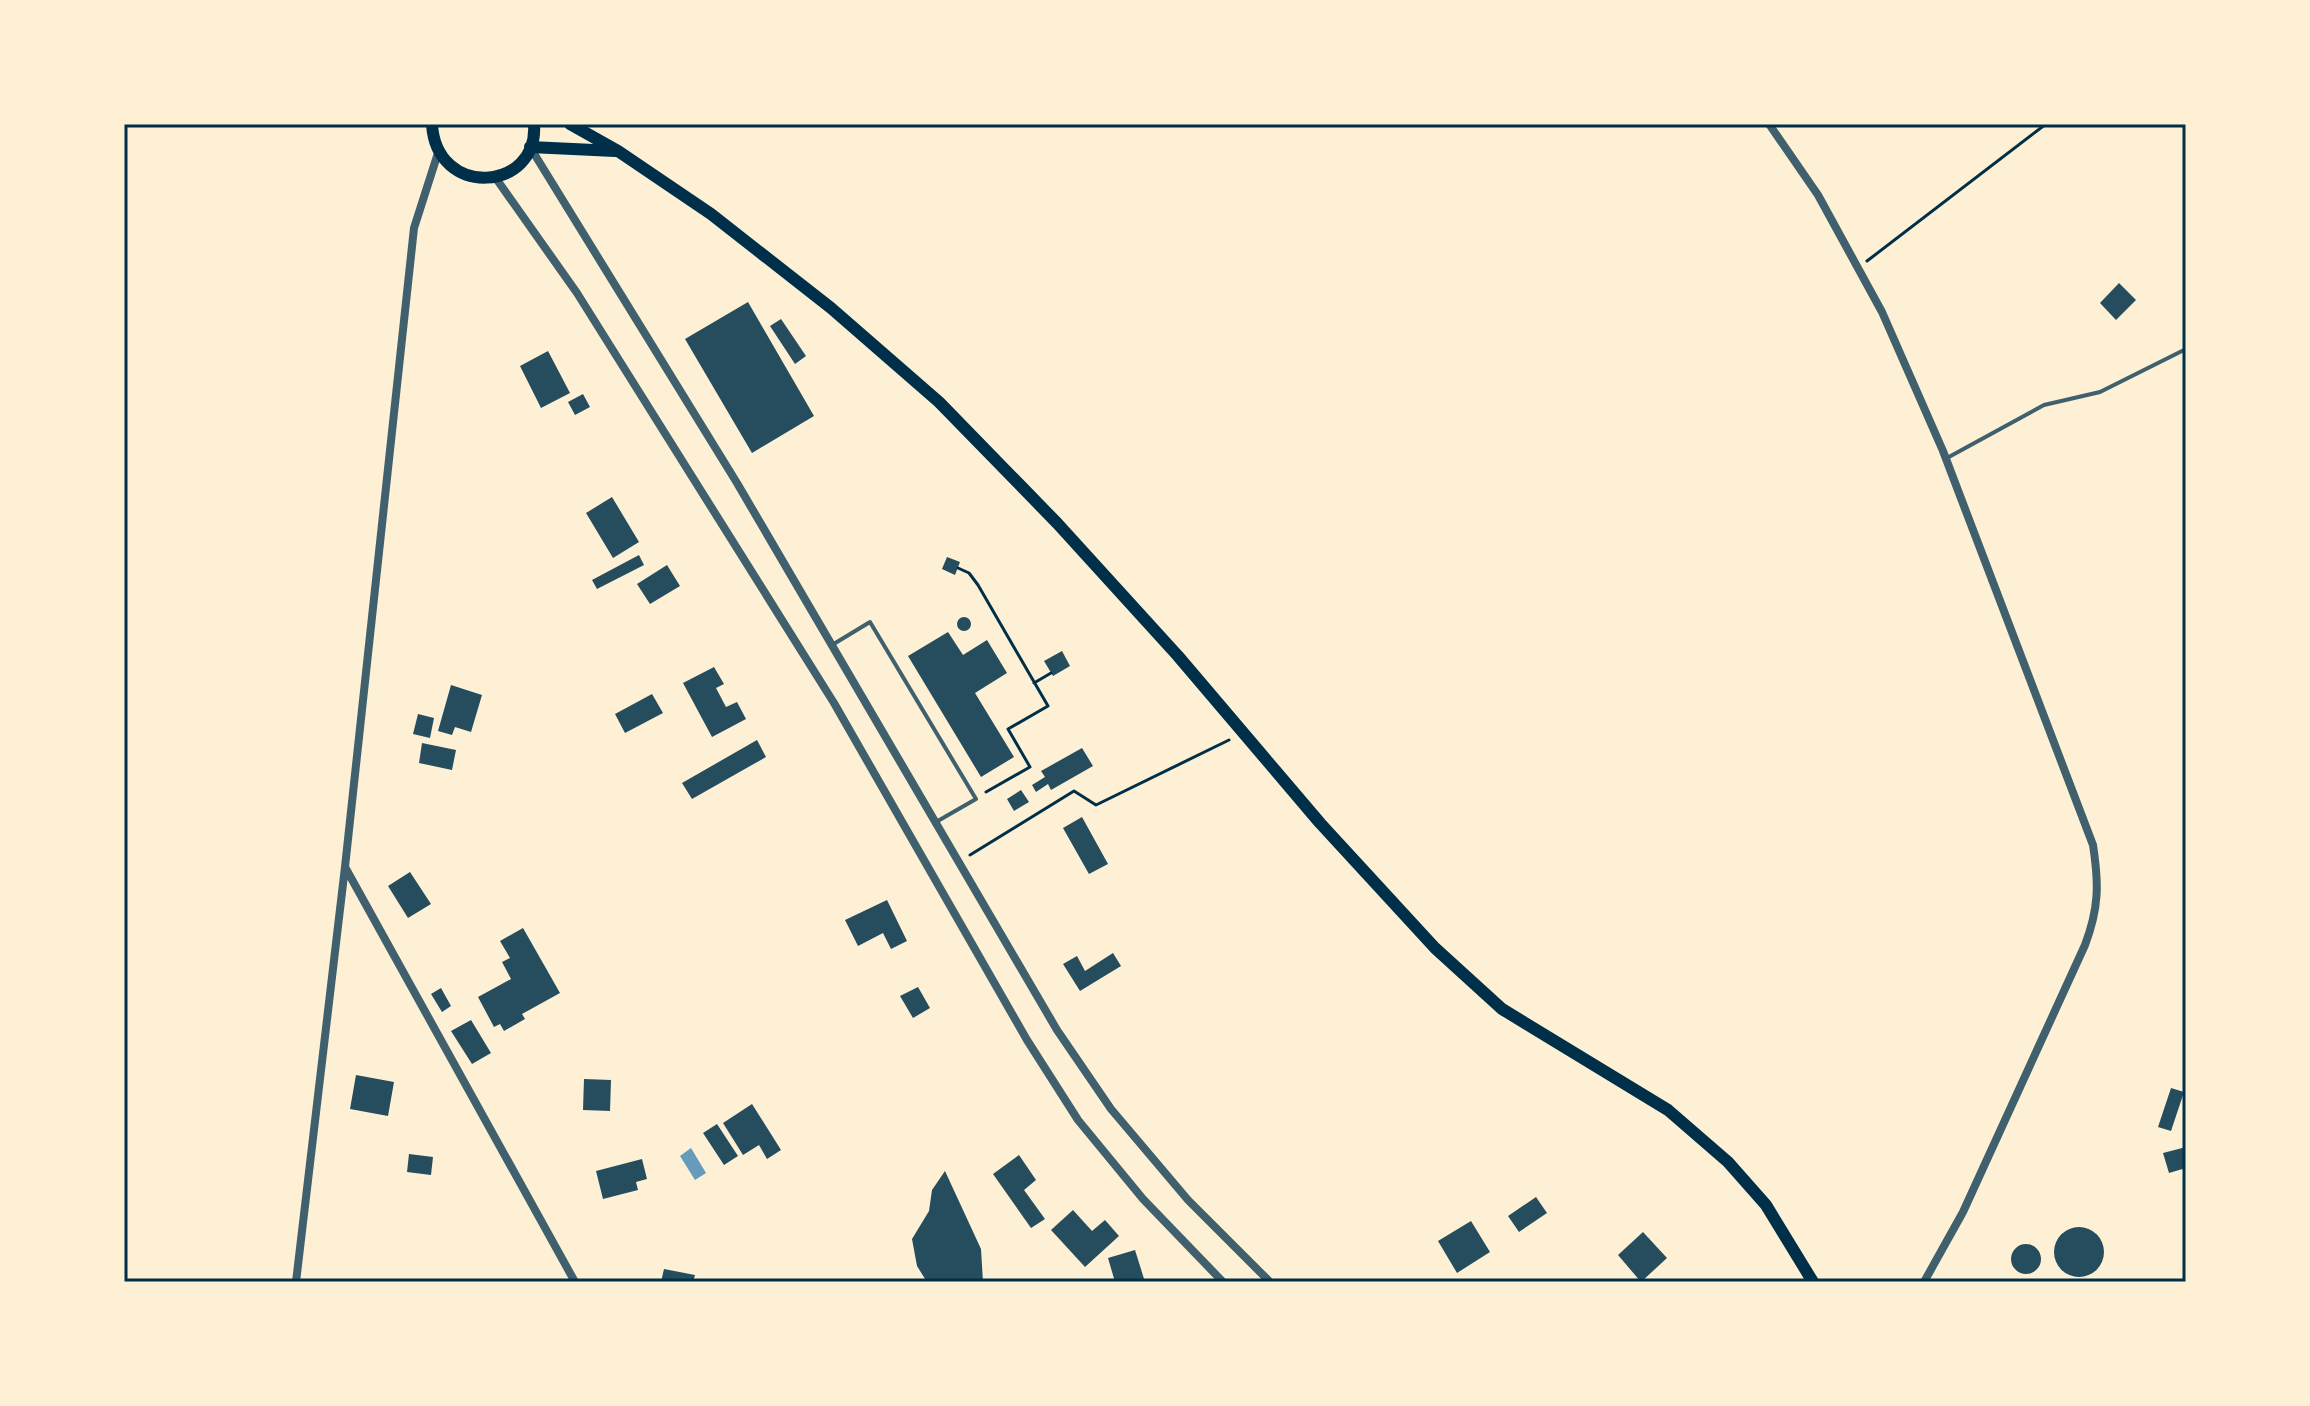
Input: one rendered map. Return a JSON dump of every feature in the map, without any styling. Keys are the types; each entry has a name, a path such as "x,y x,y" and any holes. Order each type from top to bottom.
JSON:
{"main road":[{"path":"432,124 432,138 438,153 449,166 478,178 495,177 510,171 522,161 530,147 534,124"},
{"path":"570,124 618,151 711,214 831,308 939,402 1067,534 1178,656 1320,823 1435,948 1502,1009 1668,1110 1728,1162 1766,1205 1813,1282"},
{"path":"530,147 618,151"}],"street":[{"path":"1769,124 1818,195 1882,312 1945,459 2093,845 2098,902 2085,945 1963,1212 1924,1282"},
{"path":"530,147 737,483 1057,1030 1111,1109 1188,1200 1270,1282"},
{"path":"296,1282 345,867 414,228 438,153"},
{"path":"495,177 577,293 809,664 1027,1040 1078,1120 1143,1199 1223,1282"},
{"path":"345,867 575,1282"}],"lane":[{"path":"1945,459 2044,405 2100,392 2186,349"},
{"path":"832,645 870,622 976,799 936,822"}],"path":[{"path":"1858,268 2046,124"},
{"path":"958,568 969,573 978,585 1048,706 1008,729 1030,767 976,799"},
{"path":"1034,683 1051,673"},
{"path":"959,861 1074,791 1096,805 1243,733"}],"water":[{"path":"691,1148 706,1173 695,1180 680,1156"}],"building":[{"path":"2119,283 2136,300 2116,320 2100,303"},
{"path":"748,302 814,416 752,453 685,339"},
{"path":"781,319 806,356 795,364 770,326"},
{"path":"548,351 570,393 541,408 520,366"},
{"path":"583,394 590,407 575,415 568,402"},
{"path":"612,497 639,542 613,558 586,513"},
{"path":"639,555 644,565 597,589 592,580"},
{"path":"947,557 960,562 955,575 942,569"},
{"path":"667,565 680,586 650,604 637,584"},
{"path":"964,617 971,624 964,631 957,624"},
{"path":"948,632 963,655 987,640 1007,673 975,693 1014,757 981,777 908,656"},
{"path":"1062,651 1070,666 1053,676 1044,661"},
{"path":"714,667 724,684 716,688 726,707 737,702 746,719 712,737 683,683"},
{"path":"451,685 482,695 471,732 455,727 452,735 438,731"},
{"path":"652,694 663,713 625,733 615,714"},
{"path":"418,714 434,718 430,738 413,734"},
{"path":"757,740 766,757 692,799 682,783"},
{"path":"422,743 456,750 452,770 419,763"},
{"path":"1082,748 1093,766 1051,790 1048,784 1036,792 1032,785 1045,777 1041,771"},
{"path":"1021,790 1029,802 1014,811 1007,799"},
{"path":"1082,817 1108,864 1089,874 1063,828"},
{"path":"410,872 431,904 408,918 388,886"},
{"path":"887,900 907,941 891,949 883,933 858,946 845,920"},
{"path":"523,928 560,993 522,1014 525,1019 504,1031 500,1024 494,1027 478,997 511,979 502,962 510,958 500,941"},
{"path":"1113,953 1121,966 1080,991 1063,964 1077,956 1085,971"},
{"path":"918,987 930,1008 913,1018 900,996"},
{"path":"441,988 451,1006 442,1012 431,994"},
{"path":"471,1020 491,1053 472,1064 451,1031"},
{"path":"356,1075 394,1082 388,1116 350,1109"},
{"path":"584,1079 611,1080 610,1111 583,1110"},
{"path":"2171,1088 2184,1092 2171,1131 2158,1127"},
{"path":"752,1104 781,1150 767,1159 759,1145 743,1155 723,1123"},
{"path":"717,1124 738,1156 724,1165 703,1133"},
{"path":"2186,1147 2186,1168 2169,1173 2163,1153"},
{"path":"409,1154 433,1157 431,1175 407,1172"},
{"path":"1019,1155 1036,1180 1024,1190 1045,1219 1031,1228 993,1174"},
{"path":"642,1159 647,1179 636,1182 638,1190 603,1199 596,1171"},
{"path":"945,1171 981,1249 983,1282 927,1282 917,1266 912,1239 929,1211 932,1190"},
{"path":"1536,1197 1547,1213 1519,1232 1508,1216"},
{"path":"1073,1210 1092,1231 1105,1220 1119,1236 1085,1267 1051,1230"},
{"path":"1471,1221 1490,1252 1457,1273 1438,1241"},
{"path":"2079,1227 2097,1234 2104,1252 2097,1270 2079,1277 2061,1270 2054,1252 2061,1234"},
{"path":"1643,1232 1667,1258 1641,1282 1618,1255"},
{"path":"2026,1244 2037,1248 2041,1259 2037,1270 2026,1274 2015,1270 2011,1259 2015,1248"},
{"path":"1135,1250 1145,1282 1115,1282 1108,1258"},
{"path":"664,1269 695,1275 693,1282 661,1282"}]}
